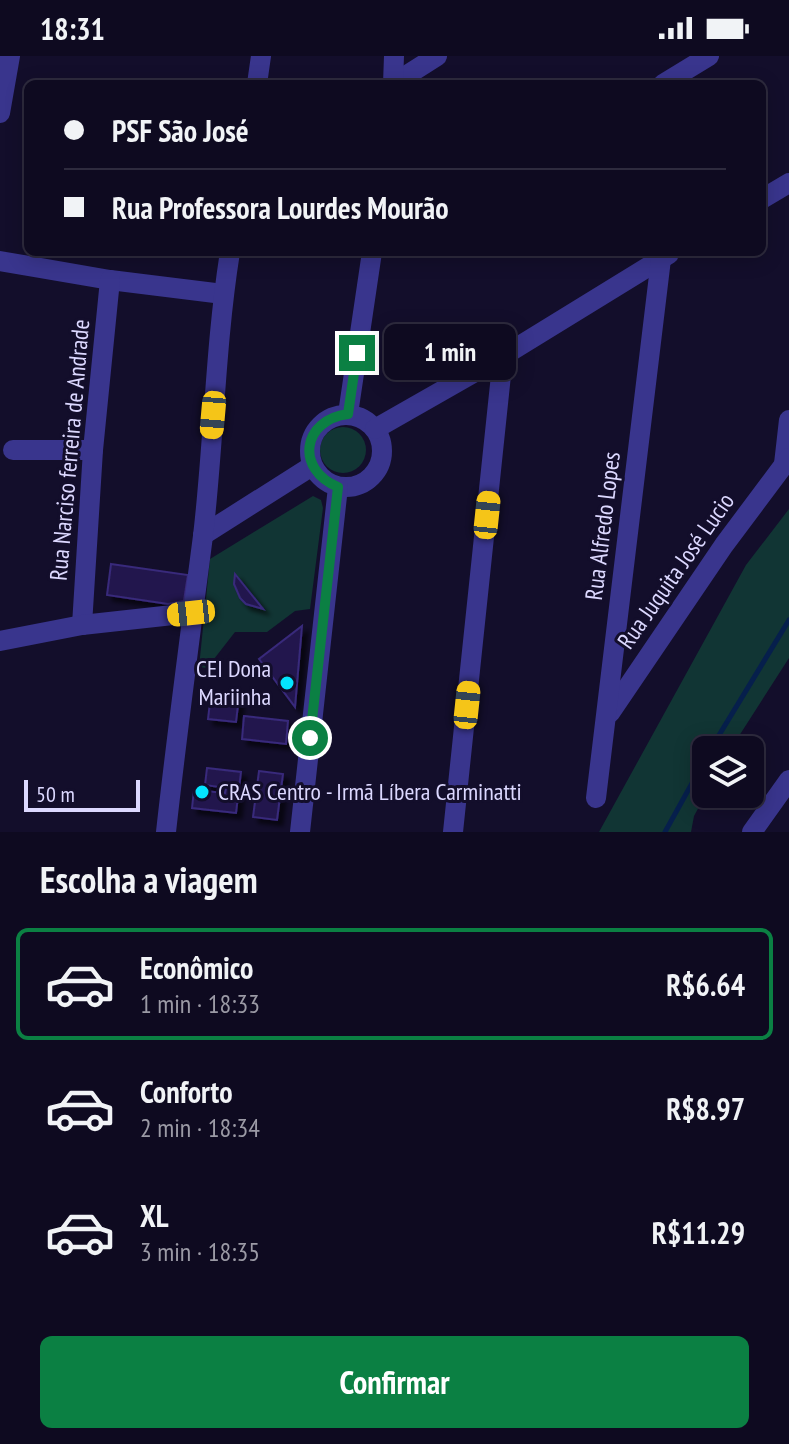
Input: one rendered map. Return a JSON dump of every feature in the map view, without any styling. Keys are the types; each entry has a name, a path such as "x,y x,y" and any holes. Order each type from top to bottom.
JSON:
{"street":[{"path":"0,113 10,56"},
{"path":"258,80 261,56"},
{"path":"393,80 394,56"},
{"path":"399,80 437,56"},
{"path":"670,80 709,56"},
{"path":"766,197 789,183"},
{"path":"166,832 203,535 223,294 229,256"},
{"path":"348,414 377,256"},
{"path":"375,429 503,356 664,256"},
{"name":"Rua Alfredo Lopes","path":"596,798 666,256"},
{"path":"0,261 110,280 223,294"},
{"name":"Rua Narciso ferreira de Andrade","path":"82,625 93,450 110,280"},
{"path":"453,832 503,356"},
{"path":"348,414 368,422 375,429 382,453 372,476 350,487 338,487 319,476 312,466 310,442 315,430 324,421 348,414"},
{"path":"787,461 789,420"},
{"path":"13,450 93,450"},
{"name":"Rua Juquita José Lucio","path":"608,716 724,545 787,461"},
{"path":"203,535 312,466"},
{"path":"300,832 338,487"},
{"path":"0,641 82,625 191,613"},
{"path":"752,832 789,780"}],"green space":[{"path":"343,427 360,433 366,450 360,467 343,473 326,467 320,450 326,433"},
{"path":"313,496 321,500 323,508 310,609 295,611 267,632 235,632 207,668 199,667 210,559"},
{"path":"789,509 789,658 739,736 692,736 692,808 698,808 691,832 599,832 746,565"}],"building":[{"path":"111,564 188,575 184,601 168,604 107,595"},
{"path":"235,574 263,609 246,604 240,598 234,584"},
{"name":"CEI Dona Mariinha","path":"302,626 295,707 259,659"},
{"name":"CEI Dona Mariinha","path":"211,694 239,697 236,722 208,719"},
{"path":"244,716 288,721 286,744 242,739"},
{"name":"CRAS Centro - Irmã Líbera Carminatti","path":"207,768 241,772 236,813 192,808 194,790 225,793 226,788 205,785"},
{"path":"259,771 283,774 277,820 253,817"}],"waterway":[{"path":"719,736 789,620"},
{"path":"665,832 692,783"}],"place":[{"name":"CEI Dona Mariinha","path":"287,683"},
{"name":"CRAS Centro - Irmã Líbera Carminatti","path":"202,792"}],"route":[{"path":"310,738 338,487 319,476 312,466 310,442 315,430 324,421 348,414 357,353"}]}
